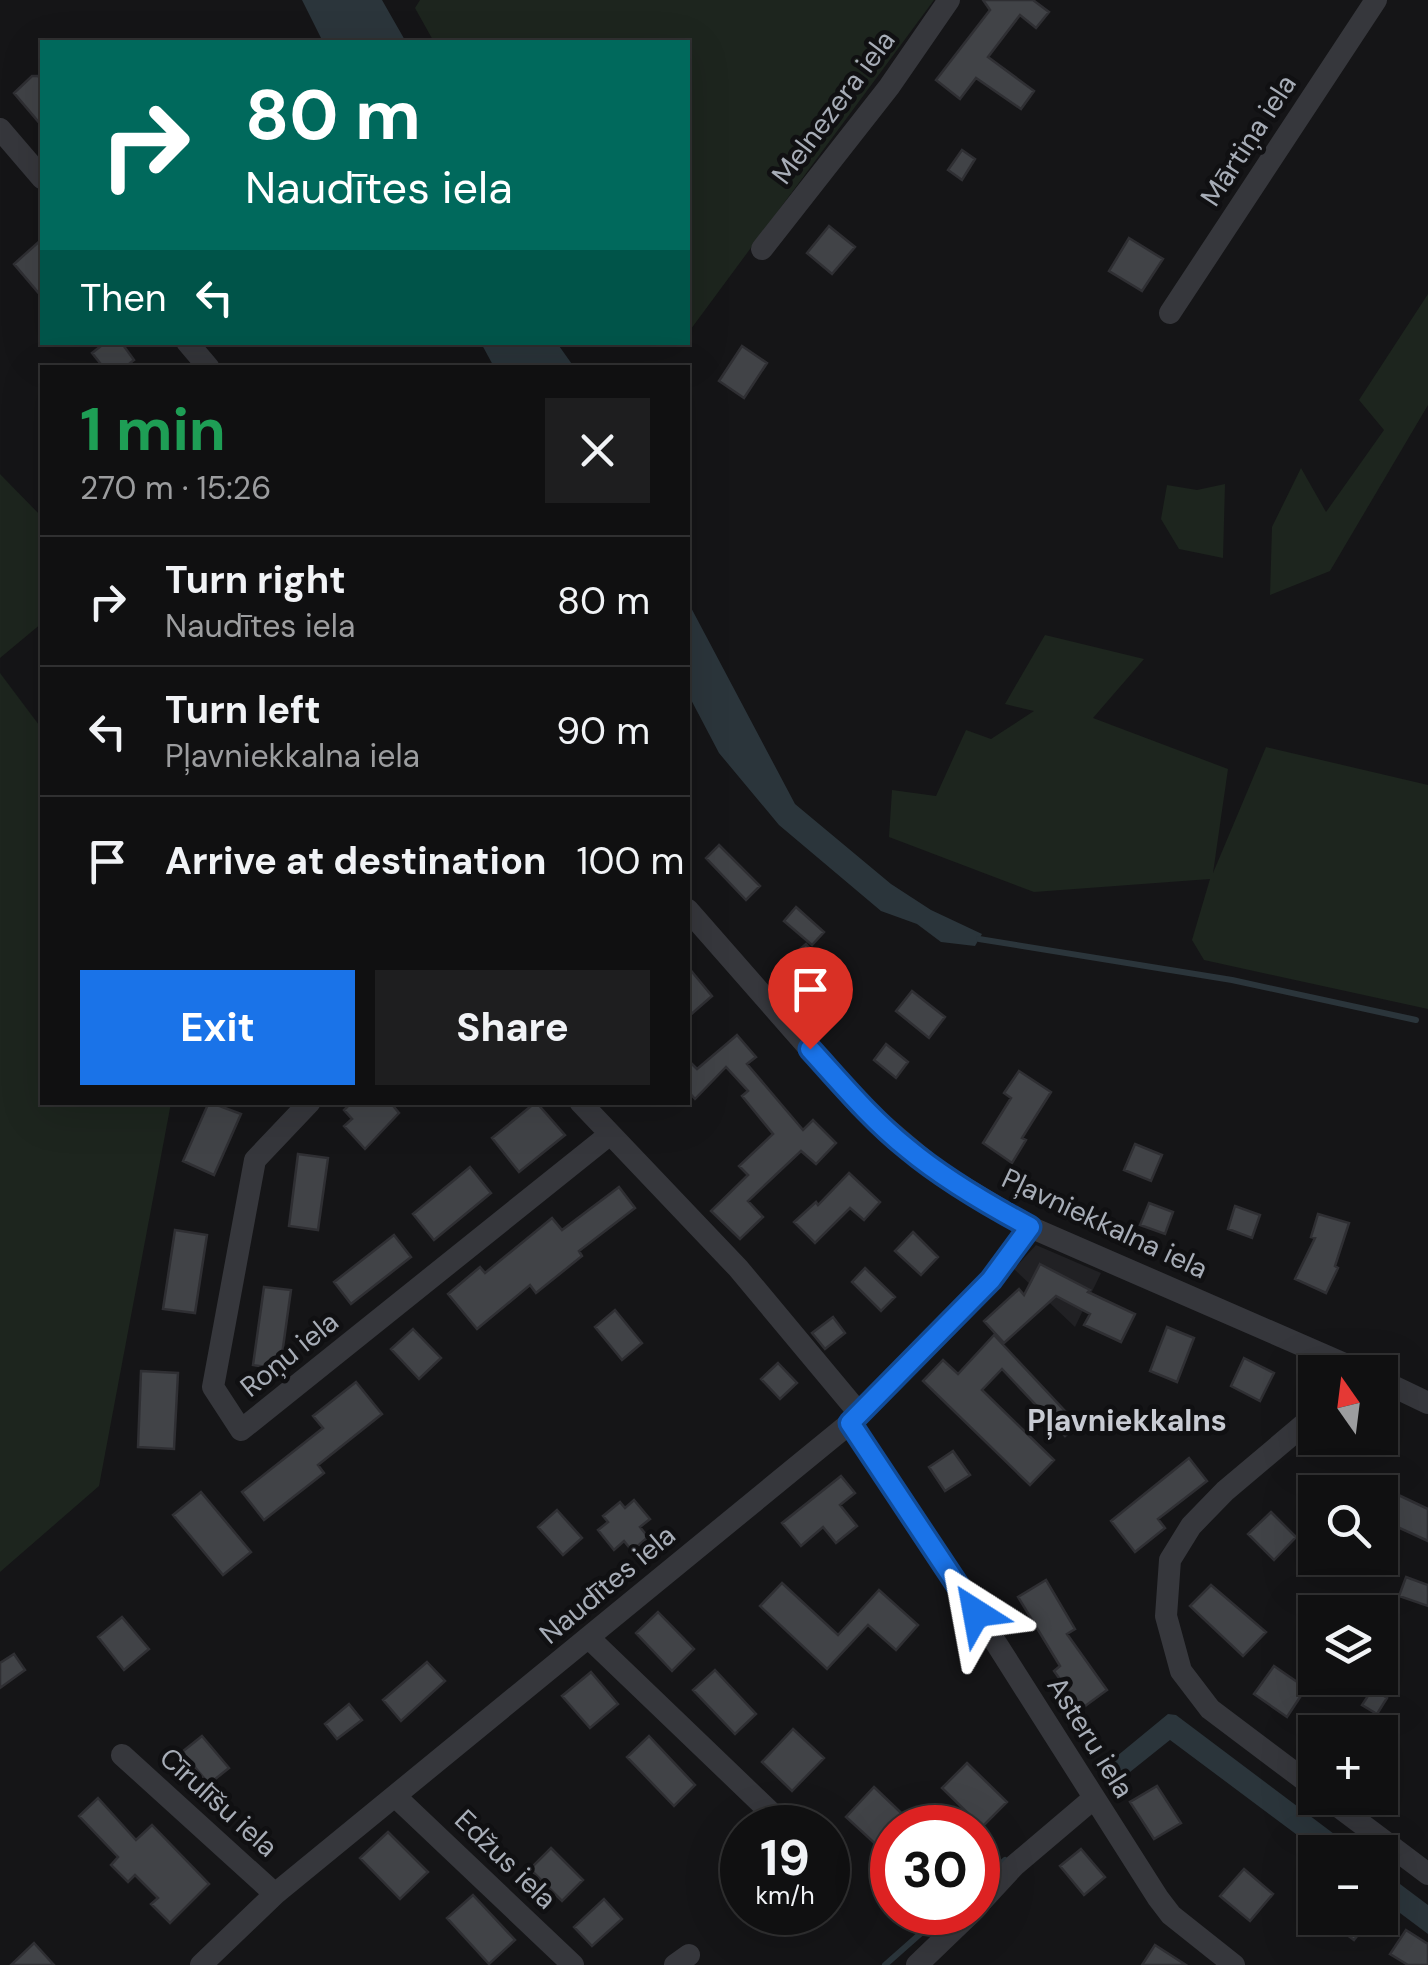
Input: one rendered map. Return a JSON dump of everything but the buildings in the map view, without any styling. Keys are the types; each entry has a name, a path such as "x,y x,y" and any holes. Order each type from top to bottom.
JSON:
{"street":[{"name":"Melnezera iela","path":"762,250 889,87 949,0"},
{"name":"Mārtiņa iela","path":"1170,312 1376,0"},
{"path":"0,129 40,176"},
{"path":"190,345 206,365"},
{"name":"Pļavniekkalna iela","path":"690,912 870,1115 938,1172 1030,1227 1324,1355"},
{"name":"Roņu iela","path":"307,1105 255,1160 213,1388 241,1430 609,1135"},
{"name":"Asteru iela","path":"583,1105 738,1268 854,1418 1171,1916 1234,1965"},
{"name":"Naudītes iela","path":"200,1965 275,1894 854,1418 991,1280 1030,1227"},
{"path":"1398,1388 1428,1402"},
{"path":"1298,1429 1225,1491 1191,1526 1170,1560 1166,1616 1181,1671 1210,1709 1298,1775"},
{"path":"589,1638 763,1805"},
{"name":"Cīrulīšu iela","path":"122,1754 275,1894"},
{"name":"Edžus iela","path":"396,1797 574,1965"},
{"path":"1000,1881 1094,1798"},
{"path":"1350,1815 1428,1874"},
{"path":"918,1965 945,1956"}],"shaded area":[{"path":"302,0 382,0 405,40 322,40"},
{"path":"420,0 934,0 690,330 690,40 433,40 415,8"},
{"path":"1428,294 1428,405 1330,571 1270,595 1272,527 1301,468 1326,512 1384,430 1359,400"},
{"path":"482,345 558,345 573,365 493,365"},
{"path":"0,474 40,515 40,625 0,658"},
{"path":"1225,484 1223,558 1179,549 1161,519 1167,485 1197,490"},
{"path":"690,606 795,804 891,884 931,910 982,934 975,946 941,942 917,924 881,911 779,825 719,753 690,698"},
{"path":"1045,635 1144,659 1093,718 1228,769 1213,873 1266,747 1428,785 1428,1009 1204,960 1192,940 1210,879 1034,892 889,837 892,790 936,796 966,730 991,739 1034,711 1005,704"},
{"path":"0,673 40,726 40,1105 171,1105 99,1486 0,1572"},
{"path":"1036,1245 1101,1273 1075,1327 1014,1269"},
{"path":"1168,1714 1176,1715 1298,1807 1298,1815 1309,1815 1335,1835 1298,1836 1170,1740 1130,1772 1104,1781 1117,1756"},
{"path":"1398,1882 1428,1905 1428,1934 1398,1912"}],"waterway":[{"path":"979,939 1232,980 1416,1020"},
{"path":"1000,1864 1005,1860"},
{"path":"885,1965 919,1935"}],"district":[{"name":"Pļavniekkalns","path":"1127,1421"}],"route":[{"path":"810,1049 859,1105 905,1147 938,1172 1030,1227 991,1280 850,1423 976,1613"}]}
